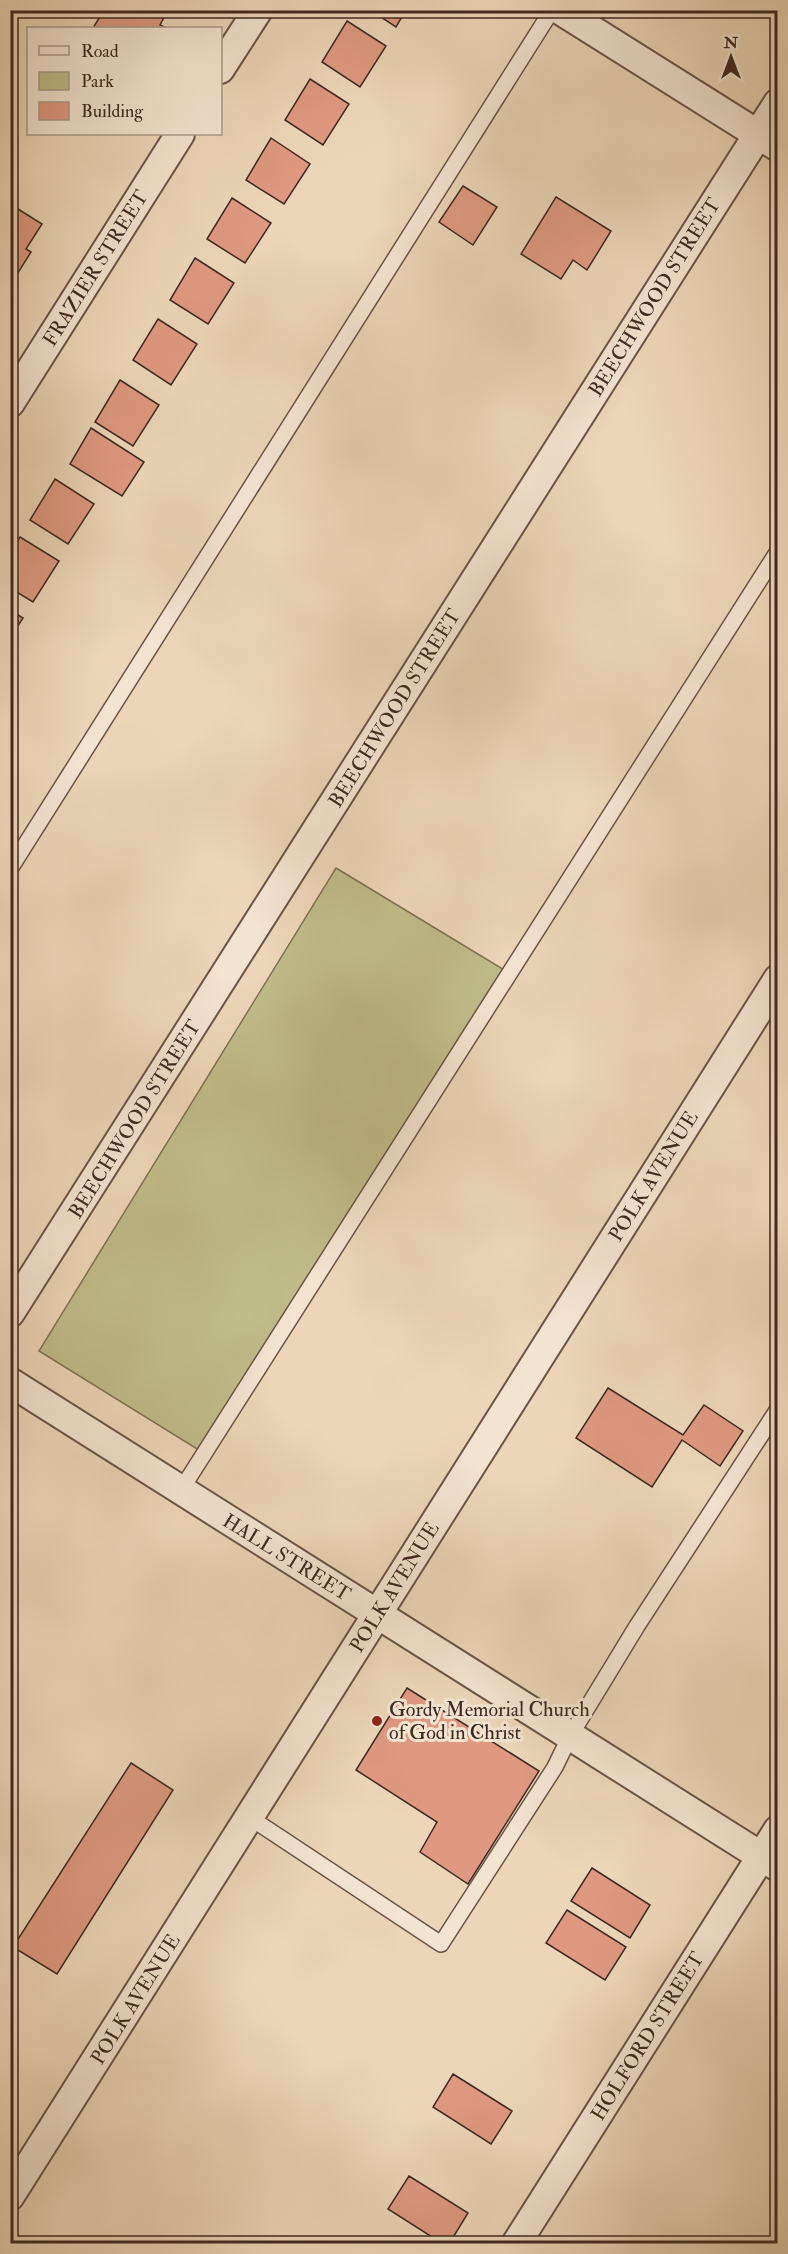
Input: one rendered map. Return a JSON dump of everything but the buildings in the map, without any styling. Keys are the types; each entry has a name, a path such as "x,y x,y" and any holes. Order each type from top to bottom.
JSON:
{"street":[{"path":"222,66 258,10"},
{"path":"560,10 768,140"},
{"name":"BEECHWOOD STREET","path":"10,1313 768,140 777,103"},
{"name":"FRAZIER STREET","path":"10,403 179,135"},
{"name":"POLK AVENUE","path":"10,2196 777,979"},
{"name":"HALL STREET","path":"10,1382 769,1861"},
{"name":"HOLFORD STREET","path":"516,2244 769,1861 777,1830"}],"lane":[{"path":"10,869 552,10"},
{"path":"181,1490 777,551"},
{"path":"249,1817 441,1944 555,1767 570,1736 637,1626 777,1409"}],"green space":[{"path":"336,868 506,971 210,1457 39,1351"}],"place":[{"name":"Gordy Memorial Church of God in Christ","path":"377,1721"}]}
